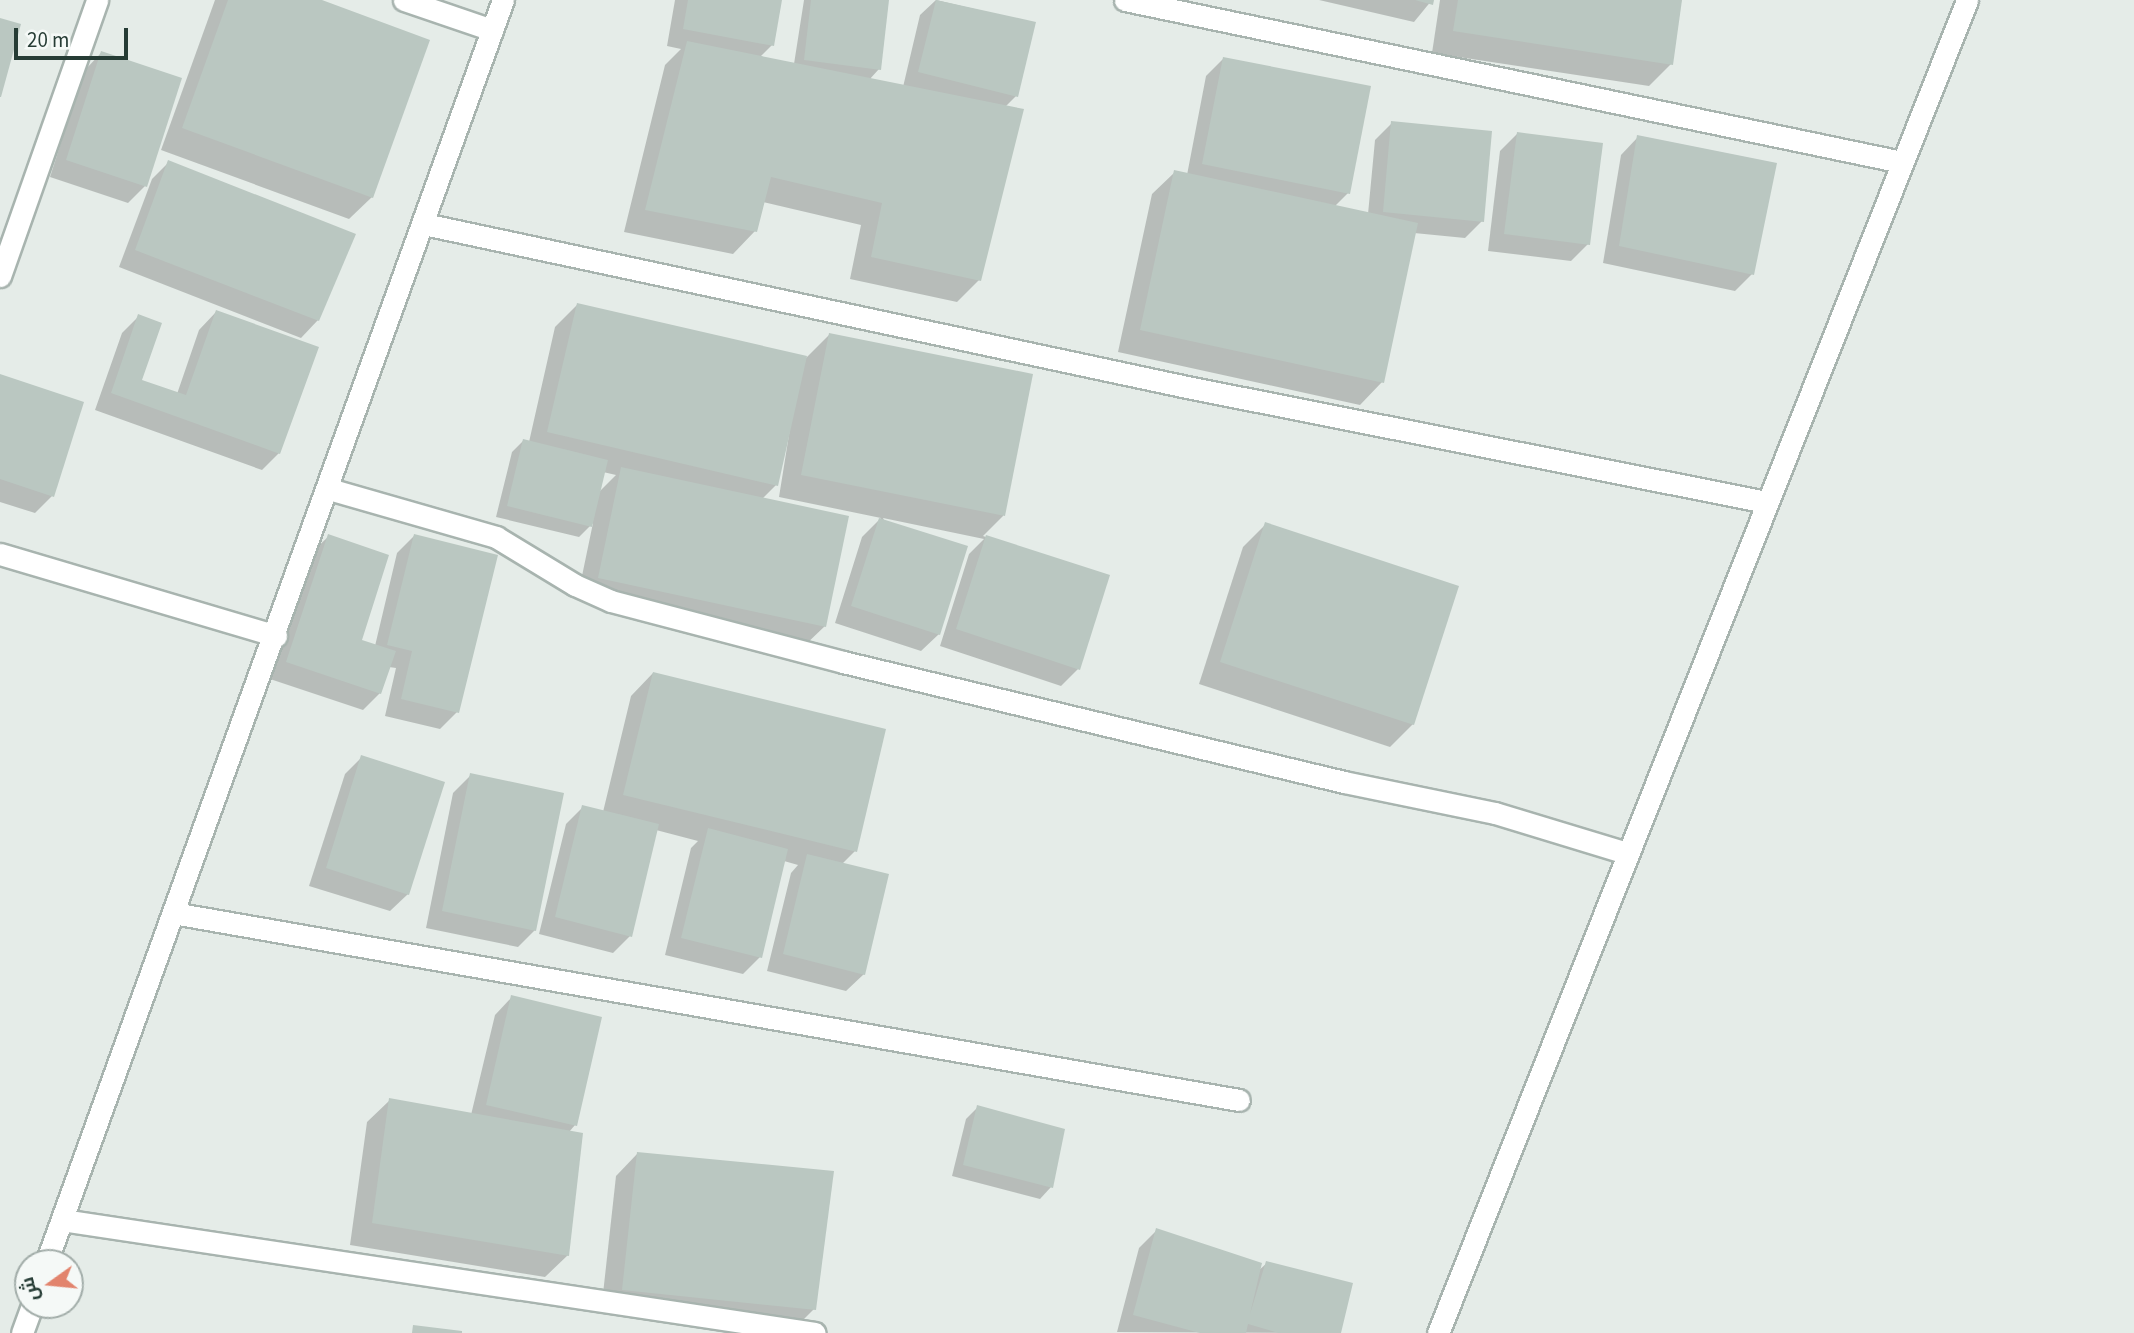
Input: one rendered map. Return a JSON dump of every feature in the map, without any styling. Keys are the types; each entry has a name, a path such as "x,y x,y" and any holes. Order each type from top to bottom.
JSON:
{"street":[{"path":"0,276 97,0"},
{"path":"404,0 492,30"},
{"path":"52,1249 276,636 503,0"},
{"path":"1125,0 1902,162"},
{"path":"1438,1333 1967,0"},
{"path":"424,224 1195,389 1766,502"},
{"path":"329,489 496,537 575,585 622,604 843,662 1344,782 1494,813 1628,853"},
{"path":"0,554 276,636"},
{"path":"173,913 1239,1100"},
{"path":"62,1220 815,1333"}],"building":[{"path":"228,0 322,0 430,40 373,198 182,128"},
{"path":"688,0 782,0 774,46 683,29"},
{"path":"811,0 889,0 881,70 804,60"},
{"path":"936,0 1036,22 1018,97 918,72"},
{"path":"1415,0 1434,0 1433,5"},
{"path":"1458,0 1682,0 1673,65 1453,31"},
{"path":"0,18 21,24 1,97 0,97"},
{"path":"687,41 1024,109 981,281 871,257 882,203 771,177 757,232 645,210"},
{"path":"101,51 182,78 147,187 66,160"},
{"path":"1223,57 1371,86 1350,194 1202,164"},
{"path":"1391,121 1492,131 1484,222 1383,212"},
{"path":"1517,132 1603,143 1590,245 1504,234"},
{"path":"1637,135 1777,163 1754,275 1619,246"},
{"path":"168,160 356,234 319,321 135,250"},
{"path":"1174,170 1418,223 1384,383 1140,330"},
{"path":"577,303 807,356 778,486 547,432"},
{"path":"216,310 319,347 280,454 111,393 138,314 162,323 142,380 186,395"},
{"path":"829,333 1033,374 1005,516 801,475"},
{"path":"0,374 84,402 54,497 0,479"},
{"path":"523,439 608,460 592,527 507,506"},
{"path":"621,467 849,516 826,627 598,578"},
{"path":"879,518 968,546 940,635 851,606"},
{"path":"1265,522 1459,586 1414,725 1220,662"},
{"path":"328,534 389,555 362,640 396,651 381,694 286,662"},
{"path":"414,534 498,555 459,713 401,699 412,651 387,645"},
{"path":"986,535 1110,575 1080,670 956,629"},
{"path":"653,672 886,729 857,852 623,795"},
{"path":"361,755 445,782 409,895 326,868"},
{"path":"470,773 564,793 536,931 442,911"},
{"path":"582,805 659,824 632,937 555,917"},
{"path":"708,828 788,849 762,958 681,938"},
{"path":"807,854 889,874 865,975 783,954"},
{"path":"511,995 602,1017 577,1126 486,1105"},
{"path":"389,1098 583,1133 569,1256 372,1223"},
{"path":"977,1105 1065,1129 1053,1188 963,1165"},
{"path":"637,1152 834,1171 816,1310 622,1290"},
{"path":"1156,1228 1262,1263 1250,1314 1266,1261 1353,1283 1341,1333 1279,1333 1248,1324 1246,1333 1200,1333 1133,1315"},
{"path":"413,1325 462,1331 462,1333 412,1333"}]}
